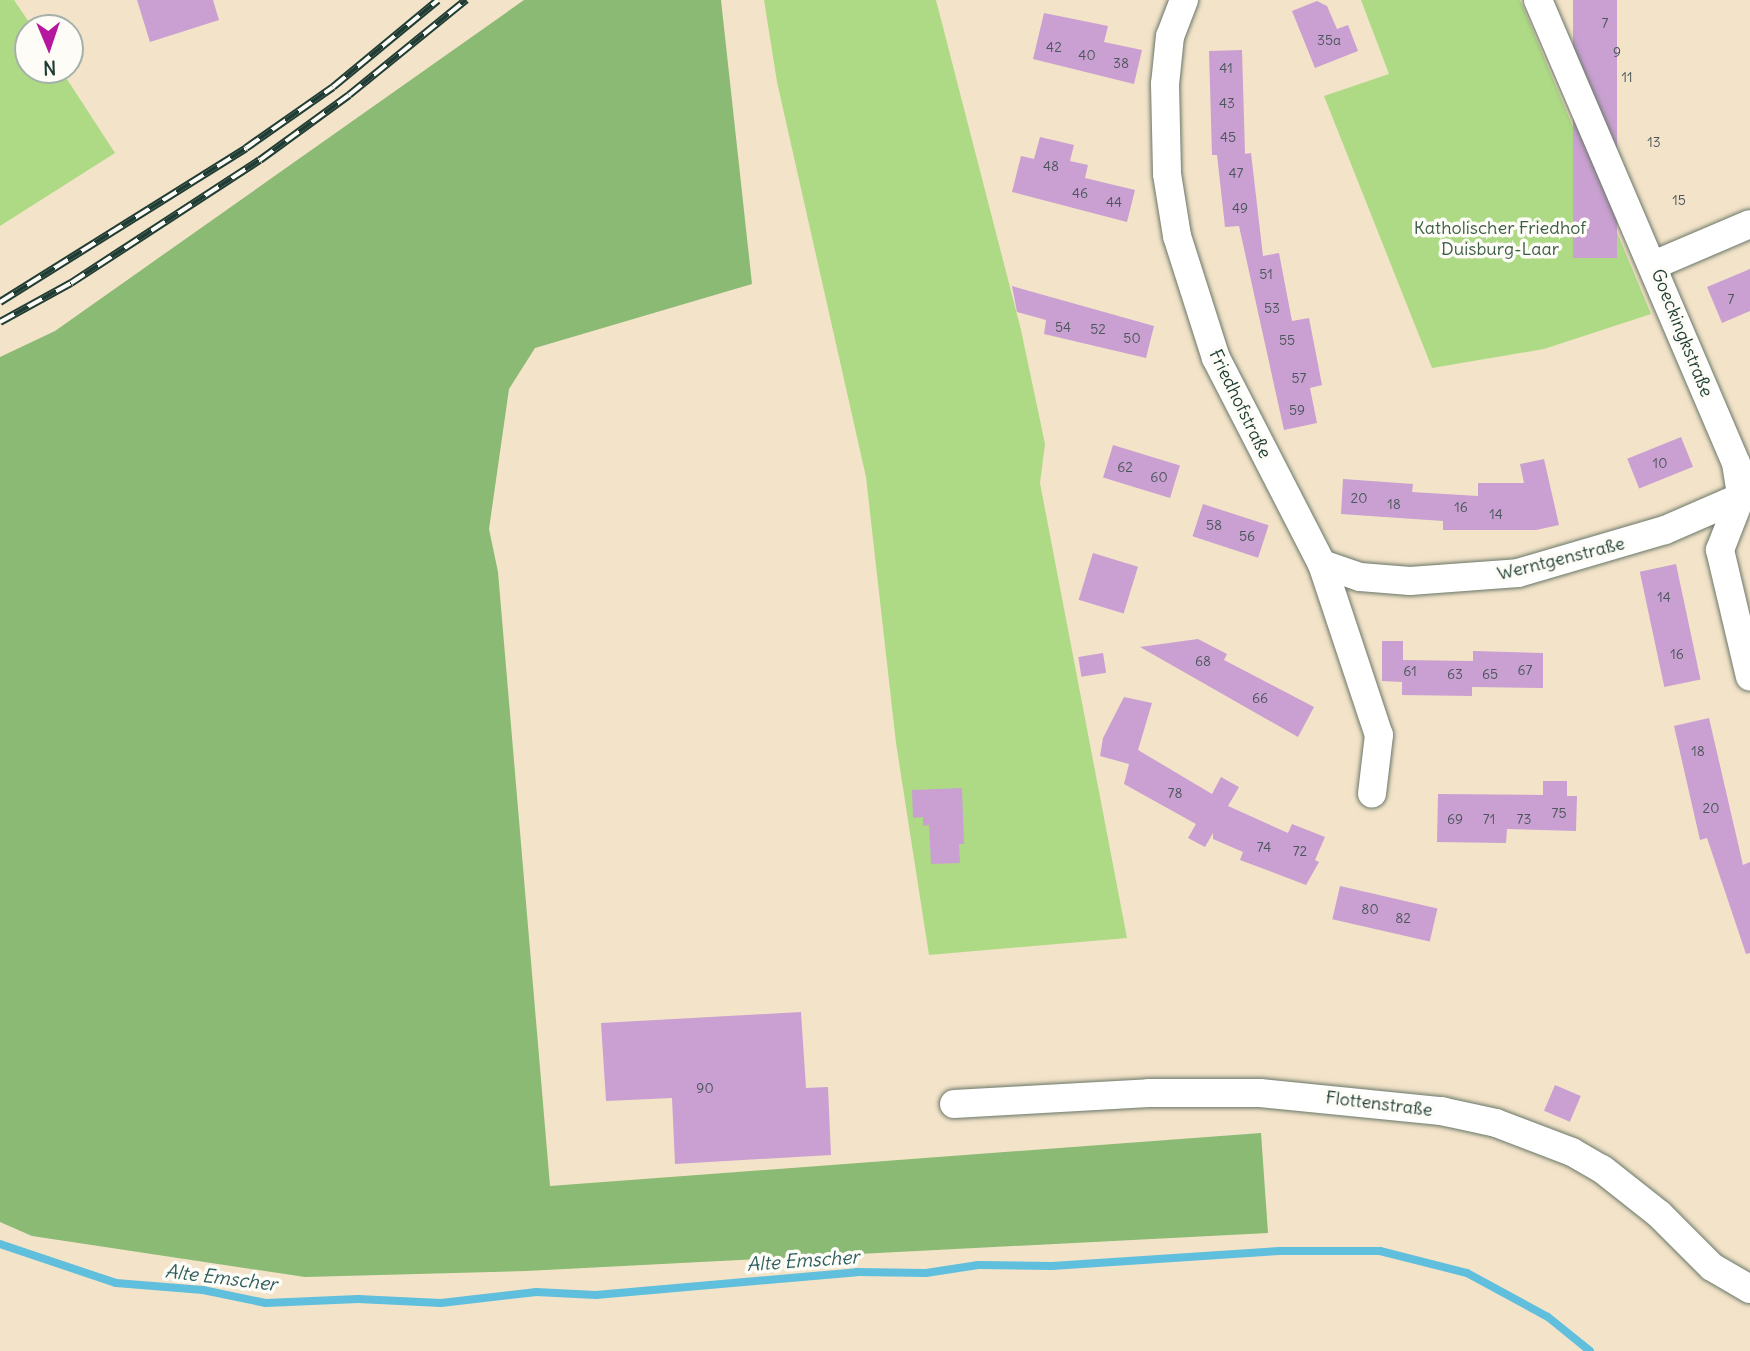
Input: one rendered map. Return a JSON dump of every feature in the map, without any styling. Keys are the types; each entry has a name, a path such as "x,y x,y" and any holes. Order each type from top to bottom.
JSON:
{"street":[{"name":"Friedhofstraße","path":"1184,0 1170,36 1165,84 1167,174 1177,236 1216,358 1322,564 1379,735 1372,793"},
{"name":"Goeckingkstraße","path":"1538,0 1654,265 1736,463 1746,494"},
{"path":"1654,265 1750,224"},
{"name":"Werntgenstraße","path":"1322,564 1360,577 1410,580 1518,573 1665,530 1746,494"},
{"path":"1746,494 1720,550 1750,677"},
{"name":"Flottenstraße","path":"954,1104 1163,1092 1260,1093 1441,1111 1496,1123 1572,1152 1602,1169 1659,1214 1712,1267 1750,1289"}],"green space":[{"path":"0,0 14,0 24,14 14,14 14,84 70,84 115,153 0,226"},
{"path":"524,0 721,0 752,284 535,348 509,389 489,529 498,572 550,1186 1261,1133 1268,1233 526,1271 305,1277 32,1236 0,1222 0,357 55,331"},
{"path":"764,0 936,0 1021,330 1045,444 1040,483 1127,938 929,955 896,743 866,477 777,82"},
{"name":"Katholischer Friedhof Duisburg-Laar","path":"1361,0 1520,0 1651,314 1544,349 1432,368 1324,96 1389,74"}],"building":[{"path":"137,0 213,0 219,20 150,42"},
{"path":"1573,0 1617,0 1617,258 1573,258"},
{"path":"1317,1 1327,6 1337,29 1348,25 1358,51 1315,68 1292,11"},
{"path":"1044,13 1108,26 1104,42 1142,50 1134,84 1033,59"},
{"path":"1242,50 1245,154 1251,153 1263,256 1279,253 1292,321 1309,318 1322,385 1310,388 1317,423 1284,430 1239,226 1225,227 1217,155 1212,155 1209,51"},
{"path":"1040,137 1074,145 1070,161 1088,165 1085,178 1135,190 1127,222 1012,192 1021,156 1034,159"},
{"path":"1750,269 1750,311 1722,323 1707,287"},
{"path":"1012,286 1154,326 1146,358 1044,334 1046,320 1017,312"},
{"path":"1681,437 1693,467 1639,488 1627,459"},
{"path":"1113,445 1180,465 1170,498 1103,478"},
{"path":"1544,459 1559,525 1536,530 1443,530 1443,521 1341,514 1343,479 1413,484 1412,492 1478,496 1478,483 1524,483 1520,464"},
{"path":"1203,504 1269,525 1258,558 1192,536"},
{"path":"1093,553 1138,567 1124,614 1079,600"},
{"path":"1676,564 1701,679 1664,687 1640,572"},
{"path":"1198,639 1227,654 1224,660 1314,707 1298,737 1140,647"},
{"path":"1382,641 1403,641 1403,660 1473,661 1473,651 1543,653 1543,688 1472,687 1472,696 1402,695 1402,682 1382,681"},
{"path":"1103,653 1106,673 1081,677 1078,657"},
{"path":"1124,697 1152,703 1138,750 1212,794 1221,777 1239,787 1228,806 1288,833 1292,824 1325,837 1315,860 1319,862 1306,885 1240,860 1243,852 1213,839 1213,833 1205,847 1188,838 1196,824 1124,784 1129,764 1100,756 1103,738"},
{"path":"1709,718 1743,865 1750,862 1750,953 1746,954 1707,838 1700,840 1674,726"},
{"path":"1543,781 1567,781 1567,796 1577,796 1576,831 1507,829 1506,843 1437,842 1438,794 1543,795"},
{"path":"962,788 964,844 959,844 960,863 931,864 929,825 923,826 923,817 913,818 912,790"},
{"path":"1340,886 1437,908 1430,942 1332,919"},
{"path":"801,1012 806,1088 828,1087 831,1155 675,1164 672,1098 606,1101 601,1023"},
{"path":"1555,1085 1581,1096 1570,1122 1544,1111"}],"waterway":[{"name":"Alte Emscher","path":"0,1244 116,1283 203,1290 266,1303 358,1299 441,1303 536,1292 596,1295 857,1272 926,1273 978,1265 1052,1266 1280,1251 1380,1251 1467,1273 1548,1317 1590,1351"}],"railway":[{"path":"0,302 246,148 333,87 438,0"},
{"path":"0,322 71,283 260,160 349,95 466,0"}]}
